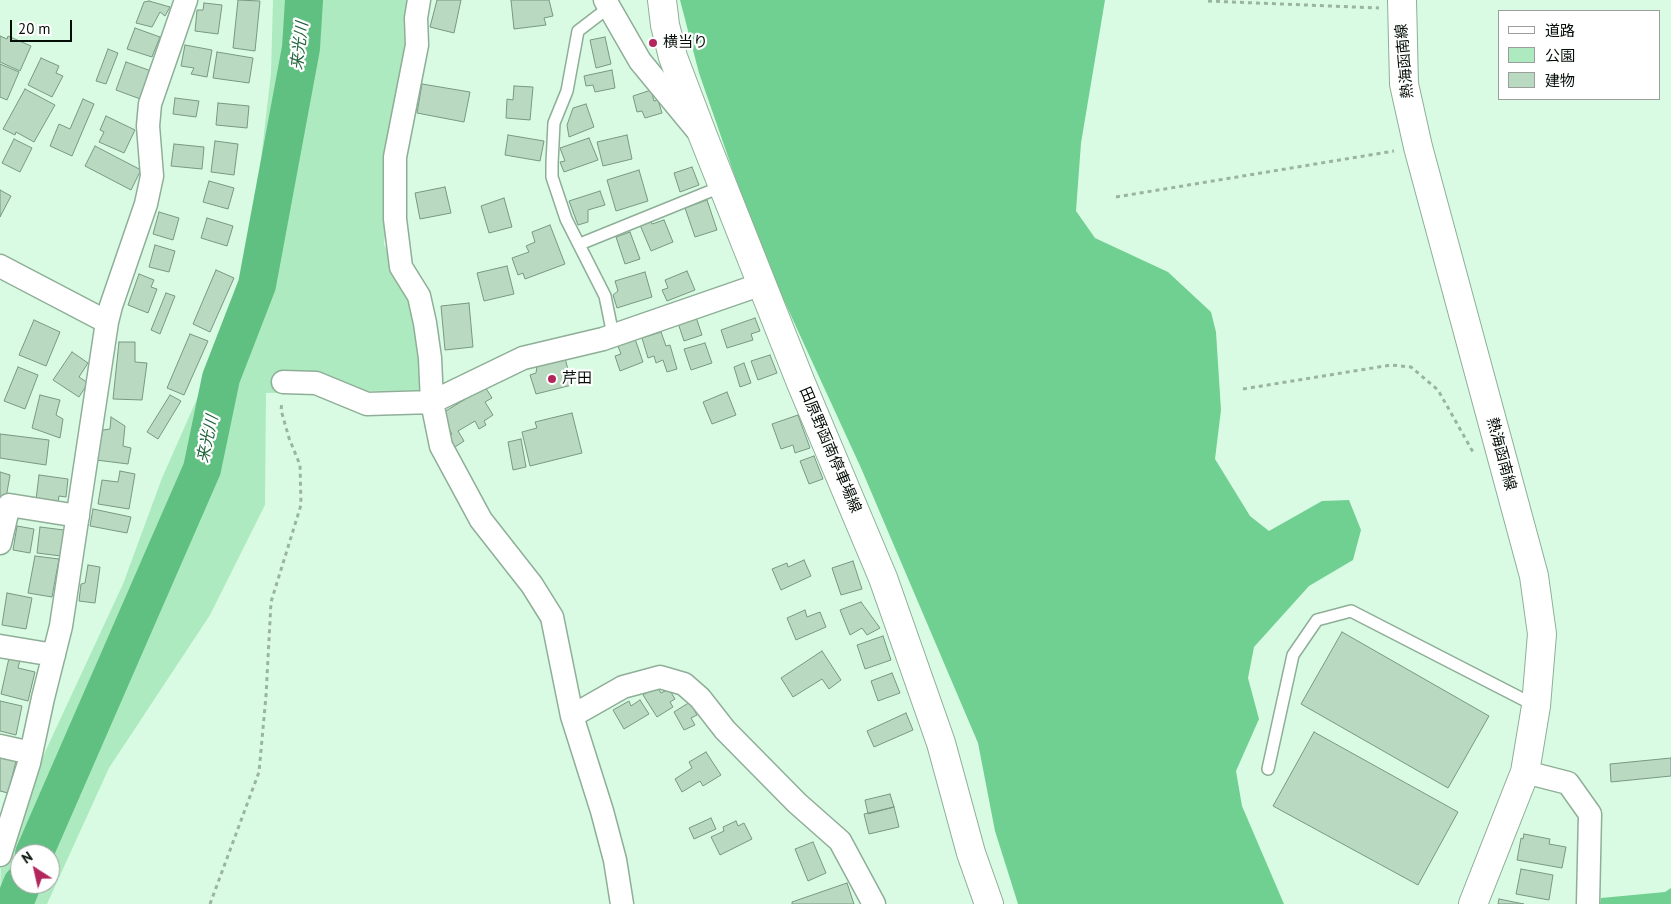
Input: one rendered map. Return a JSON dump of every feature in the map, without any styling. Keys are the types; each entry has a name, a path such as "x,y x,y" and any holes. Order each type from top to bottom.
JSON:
{"main road":[{"name":"田原野函南停車場線","path":"662,0 664,25 673,57 703,136 801,383 883,578 941,743 971,853 989,904"},
{"name":"熱海函南線","path":"1402,4 1404,84 1418,147 1534,576 1542,634 1536,706 1525,772 1474,904"}],"street":[{"path":"0,856 30,753 61,626 107,322 146,204 152,176 148,126 150,104 186,0"},
{"path":"419,0 416,18 417,45 395,157 395,219 401,267 419,296 421,305 430,358 432,402 441,446 481,520 532,585 552,617 562,658 572,716 602,811 615,860 622,904"},
{"path":"606,4 640,61 703,136"},
{"path":"0,266 107,322"},
{"path":"283,382 316,383 367,404 432,402 522,358 613,335 762,284"},
{"path":"0,543 9,505 78,516"},
{"path":"0,646 54,655"},
{"path":"572,716 623,688 651,679 660,677 684,684 700,698 725,730 798,803 840,841 874,904"},
{"path":"0,746 30,753"},
{"path":"1525,772 1568,783 1590,814 1588,904"}],"lane":[{"path":"606,4 578,31 566,91 554,123 552,177 566,219 605,296 613,335"},
{"path":"580,244 723,186"},
{"path":"1268,769 1293,655 1317,620 1351,611 1536,706"}],"path":[{"path":"1208,1 1402,4"},
{"path":"1116,197 1418,147"},
{"path":"1244,389 1391,365 1411,367 1438,390 1473,452 1501,453"},
{"path":"210,904 260,772 271,602 301,505 300,466 289,438 282,410 283,382"}],"green space":[{"path":"273,0 412,0 384,244 410,303 424,390 266,393 265,505 210,615 109,768 60,875 60,844 10,844 10,894 52,894 47,904 0,904 1,854 45,752 123,584 162,478 246,288 271,73"},
{"path":"680,0 1105,0 1081,143 1076,211 1095,238 1168,272 1211,312 1216,332 1221,410 1215,459 1250,516 1269,531 1322,501 1349,500 1361,530 1353,560 1309,586 1254,647 1248,678 1259,719 1236,771 1242,806 1284,904 1018,904 995,831 978,743 861,468 759,246 699,73"},
{"path":"1671,888 1671,904 1600,904 1601,898 1665,892"}],"building":[{"path":"238,0 260,1 255,51 233,48"},
{"path":"437,0 461,0 454,33 430,27"},
{"path":"511,0 549,0 553,16 544,18 546,25 514,29"},
{"path":"149,1 170,7 165,16 160,12 152,27 136,23 144,2"},
{"path":"204,3 222,5 218,34 195,31 197,10 203,10"},
{"path":"135,28 160,37 152,57 127,49"},
{"path":"0,36 7,39 8,36 31,46 20,71 0,62"},
{"path":"605,37 611,64 596,68 590,40"},
{"path":"185,45 212,50 207,77 191,74 194,68 181,66"},
{"path":"108,49 118,53 106,84 96,81"},
{"path":"217,52 253,58 249,83 213,78"},
{"path":"41,58 59,66 56,73 63,76 52,97 28,85"},
{"path":"126,62 154,72 143,100 116,90"},
{"path":"0,64 19,72 7,100 0,97"},
{"path":"612,70 615,88 595,92 593,85 586,86 584,76"},
{"path":"422,84 470,92 464,122 417,113"},
{"path":"514,86 533,87 530,120 506,118 507,99 513,100"},
{"path":"25,89 55,105 34,142 16,132 15,135 3,129"},
{"path":"651,90 654,101 658,100 662,113 645,118 642,111 637,112 633,96"},
{"path":"175,98 199,101 196,117 173,114"},
{"path":"83,99 94,104 72,156 50,146 59,124 70,129"},
{"path":"218,103 249,106 247,128 216,125"},
{"path":"586,104 594,127 569,137 567,125 573,108"},
{"path":"106,116 135,130 124,153 99,142 104,132 100,130"},
{"path":"508,135 544,141 540,161 505,155"},
{"path":"627,135 632,159 603,166 597,142"},
{"path":"589,138 598,160 564,172 560,162 565,161 560,148"},
{"path":"14,139 32,148 20,172 2,163"},
{"path":"215,141 238,144 234,175 211,172"},
{"path":"174,144 204,147 202,169 171,166"},
{"path":"95,146 141,170 131,190 85,166"},
{"path":"692,167 699,185 680,192 674,173"},
{"path":"639,170 648,201 616,211 607,180"},
{"path":"209,181 234,188 228,209 203,202"},
{"path":"445,187 451,213 420,219 415,193"},
{"path":"0,190 11,196 0,217"},
{"path":"600,191 605,205 588,210 588,222 578,225 569,201"},
{"path":"504,198 512,227 489,233 481,206"},
{"path":"707,200 717,230 695,237 685,208"},
{"path":"159,212 179,218 173,240 153,234"},
{"path":"207,218 233,226 227,246 201,238"},
{"path":"664,220 673,242 651,251 640,225 651,221 652,224"},
{"path":"550,225 565,264 525,279 523,273 518,275 512,258 529,252 526,246 535,242 532,232"},
{"path":"630,232 640,259 625,264 616,237"},
{"path":"155,245 175,251 169,272 149,267"},
{"path":"507,266 514,294 484,301 477,273"},
{"path":"216,270 234,278 210,332 193,324"},
{"path":"687,271 695,290 667,301 662,290 668,288 665,280"},
{"path":"645,272 652,297 617,308 613,295 618,291 615,281"},
{"path":"139,274 154,280 151,287 157,289 148,313 128,305"},
{"path":"166,293 175,296 160,334 151,330"},
{"path":"469,303 473,347 445,350 441,306"},
{"path":"696,317 702,335 684,341 678,323"},
{"path":"755,318 760,331 751,334 753,340 727,348 721,330"},
{"path":"34,320 60,332 46,366 19,355"},
{"path":"661,332 666,346 670,345 677,369 667,372 663,360 656,363 654,356 648,358 642,338"},
{"path":"190,334 208,341 184,395 167,388"},
{"path":"634,336 643,362 620,371 615,356 621,354 618,346 623,344 622,341"},
{"path":"119,342 135,342 135,362 147,363 142,400 113,399"},
{"path":"705,343 712,363 691,370 684,349"},
{"path":"72,352 88,363 79,377 88,383 79,397 53,380"},
{"path":"770,355 777,373 758,380 751,361"},
{"path":"565,358 572,385 536,394 530,375 536,373 537,366"},
{"path":"744,363 751,383 740,387 734,367"},
{"path":"18,367 38,375 25,409 4,401"},
{"path":"484,385 492,398 485,402 493,415 484,421 486,425 479,429 475,421 458,431 464,441 455,447 448,436 452,434 442,418 444,412 469,397 468,395"},
{"path":"727,392 736,415 712,424 703,402"},
{"path":"40,395 60,400 56,415 63,419 60,438 32,428"},
{"path":"170,395 181,401 158,439 147,432"},
{"path":"572,413 582,453 530,466 522,432 537,428 535,422"},
{"path":"798,415 810,448 795,453 793,445 781,449 772,424"},
{"path":"111,417 125,426 123,446 131,448 128,464 96,460 103,430 110,429"},
{"path":"0,434 49,440 46,465 0,458"},
{"path":"521,439 526,467 513,470 508,442"},
{"path":"814,456 823,479 809,484 800,461"},
{"path":"120,471 135,474 129,509 98,504 102,480 118,482"},
{"path":"0,472 10,475 6,498 0,497"},
{"path":"39,475 68,479 66,497 59,496 58,502 36,500"},
{"path":"93,509 131,517 127,533 90,526"},
{"path":"17,526 34,529 30,553 13,550"},
{"path":"40,527 64,530 61,556 37,553"},
{"path":"35,556 59,559 52,597 28,593"},
{"path":"804,560 811,576 781,590 772,569 787,563 788,567"},
{"path":"853,561 862,589 841,595 832,568"},
{"path":"88,565 100,567 95,603 79,601 81,584 85,583"},
{"path":"7,593 32,598 26,629 2,625"},
{"path":"861,602 880,628 867,635 862,628 850,635 840,610"},
{"path":"805,610 807,617 820,612 826,627 796,640 787,618"},
{"path":"1342,632 1489,716 1448,788 1301,704"},
{"path":"883,636 891,660 865,669 857,645"},
{"path":"822,651 841,680 829,689 822,679 793,697 781,678"},
{"path":"9,658 20,660 18,668 35,672 28,701 1,694"},
{"path":"892,673 900,693 878,701 871,681"},
{"path":"657,686 661,693 669,689 675,699 670,702 673,707 657,717 643,695"},
{"path":"640,700 649,714 624,729 613,710 629,701 631,706"},
{"path":"0,701 22,706 16,735 0,731"},
{"path":"690,702 697,715 691,718 695,725 684,730 674,712"},
{"path":"906,713 913,730 874,747 867,731"},
{"path":"1314,732 1458,812 1418,885 1273,806"},
{"path":"706,752 721,775 703,786 700,781 682,792 675,779 692,768 689,762"},
{"path":"0,758 16,761 8,793 0,791"},
{"path":"1671,758 1671,776 1611,782 1610,764"},
{"path":"890,794 894,807 868,814 865,800"},
{"path":"894,807 899,827 869,834 864,814"},
{"path":"711,818 716,829 694,839 689,828"},
{"path":"736,821 738,826 744,823 752,839 720,855 711,837 724,831 723,827"},
{"path":"1524,834 1550,839 1549,844 1566,847 1562,868 1517,860 1521,838 1523,839"},
{"path":"813,842 826,873 808,881 795,849"},
{"path":"1521,869 1553,875 1549,900 1516,894"},
{"path":"847,883 854,904 792,904 792,902"},
{"path":"1499,899 1524,904 1498,904"}],"waterway":[{"name":"来光川","path":"38,844 202,469 221,378 257,285 301,48 304,0"},
{"name":"来光川","path":"14,904 18,894"}],"place":[{"name":"横当り","path":"653,43"},
{"name":"芹田","path":"552,379"}]}
